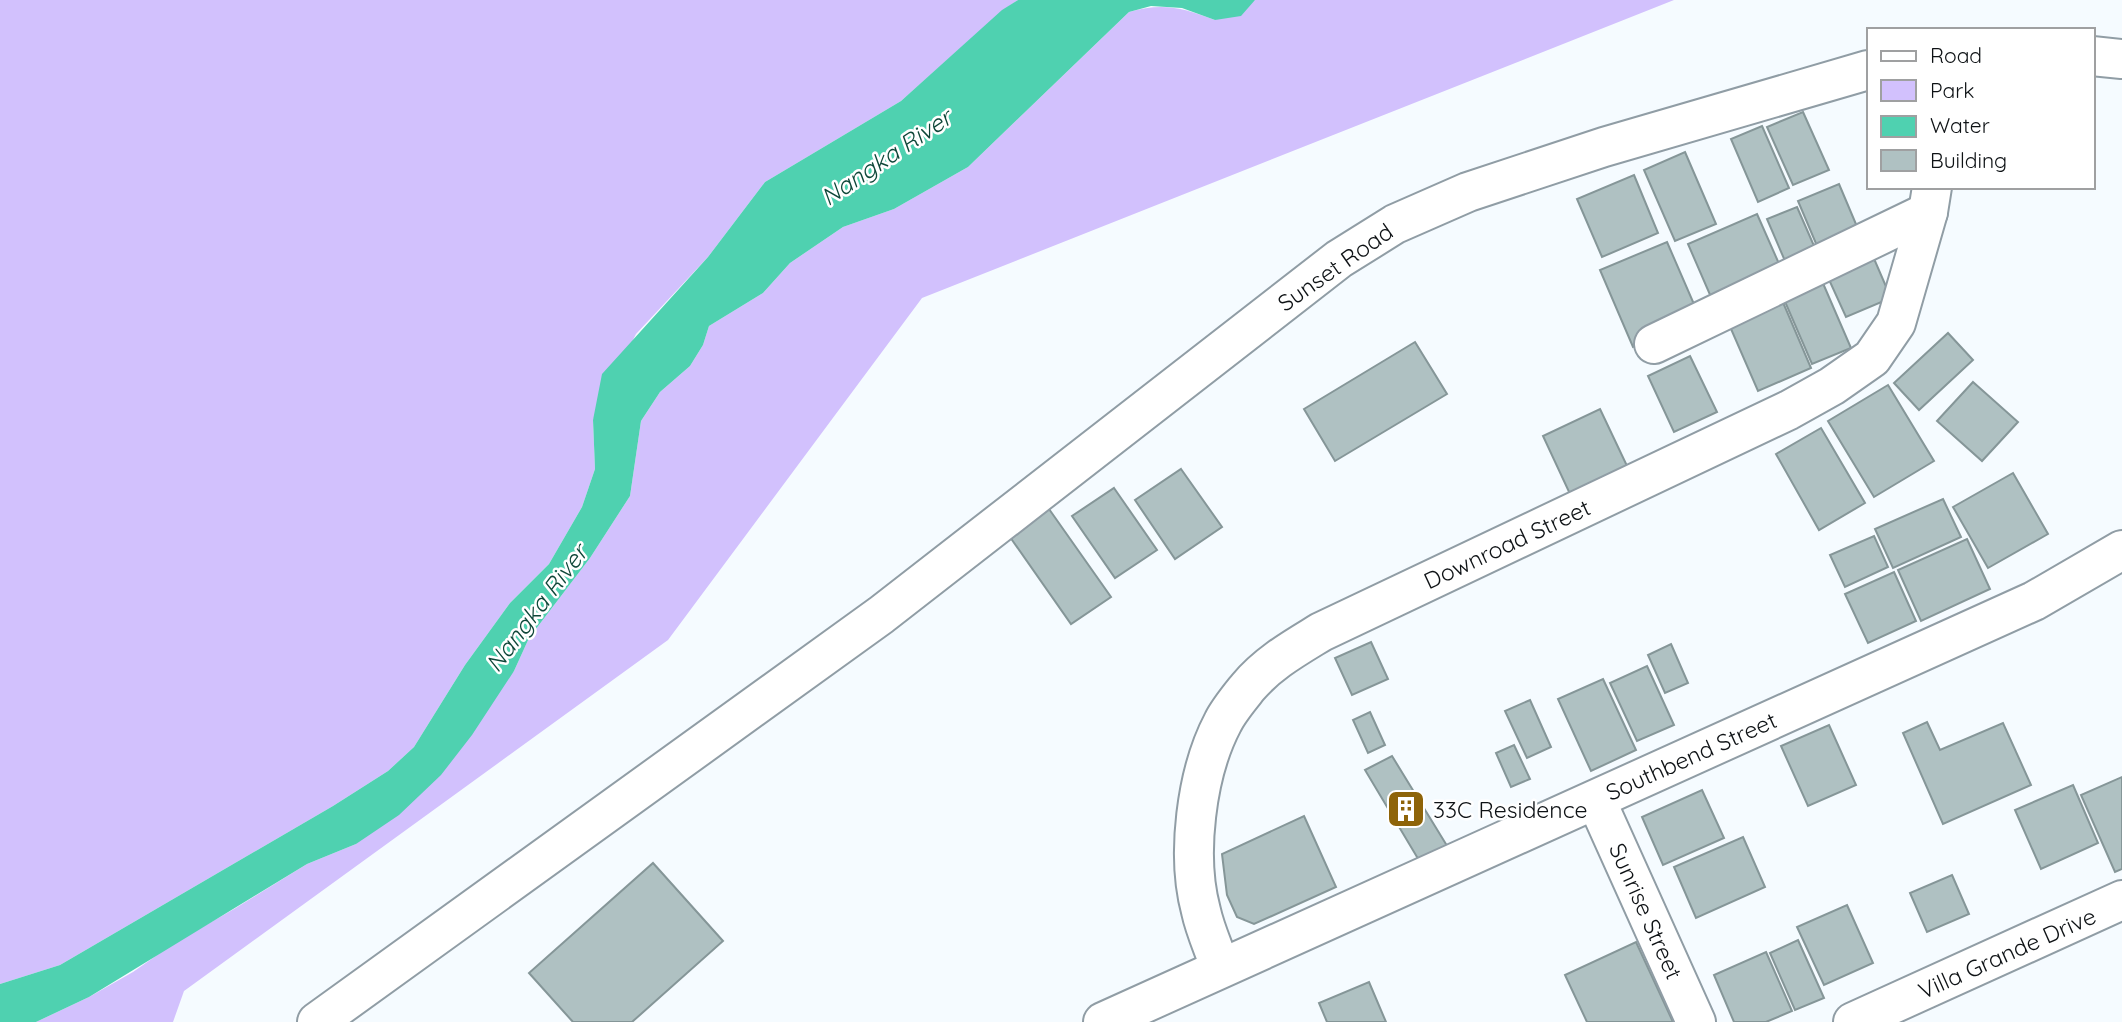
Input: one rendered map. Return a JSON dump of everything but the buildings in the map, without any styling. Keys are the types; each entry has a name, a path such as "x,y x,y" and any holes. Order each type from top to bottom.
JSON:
{"street":[{"path":"2094,56 2122,59"},
{"name":"Sunset Road","path":"317,1022 881,615 1339,259 1395,224 1468,192 1591,151 1867,70"},
{"path":"1654,344 1930,200"},
{"name":"Downroad Street","path":"1220,967 1201,911 1195,872 1195,835 1208,759 1223,720 1250,685 1278,659 1321,632 1777,416 1842,379 1872,358 1896,323 1930,200"},
{"name":"Southbend Street","path":"1103,1022 2034,601 2122,550"},
{"name":"Sunrise Street","path":"1596,800 1696,1022"},
{"name":"Villa Grande Drive","path":"1853,1022 2120,906"}],"green space":[{"path":"0,0 1018,0 1002,11 901,101 765,182 708,257 636,334 593,420 595,469 582,507 549,564 510,603 465,665 414,747 388,771 333,806 60,965 0,984"},
{"path":"1255,0 1674,0 922,298 668,640 184,991 173,1022 36,1022 133,972 173,944 307,864 356,844 514,671 529,638 590,558 630,496 641,421 660,392 690,366 703,345 709,326 763,293 790,263 843,227 894,209 968,167 1129,12 1163,7 1193,12 1215,20"}],"water":[{"name":"Nangka River","path":"1018,0 1255,0 1241,16 1215,20 1182,8 1151,6 1129,12 968,167 894,209 843,227 790,263 763,293 709,326 703,345 690,366 660,392 641,421 630,496 590,558 529,638 514,671 472,735 441,775 399,815 356,844 307,864 89,997 36,1022 0,1022 0,984 60,965 333,806 388,771 414,747 465,665 510,603 549,564 582,507 595,469 593,420 602,374 708,257 765,182 901,101 1002,10"}],"place":[{"name":"33C Residence","path":"1406,809"}]}
